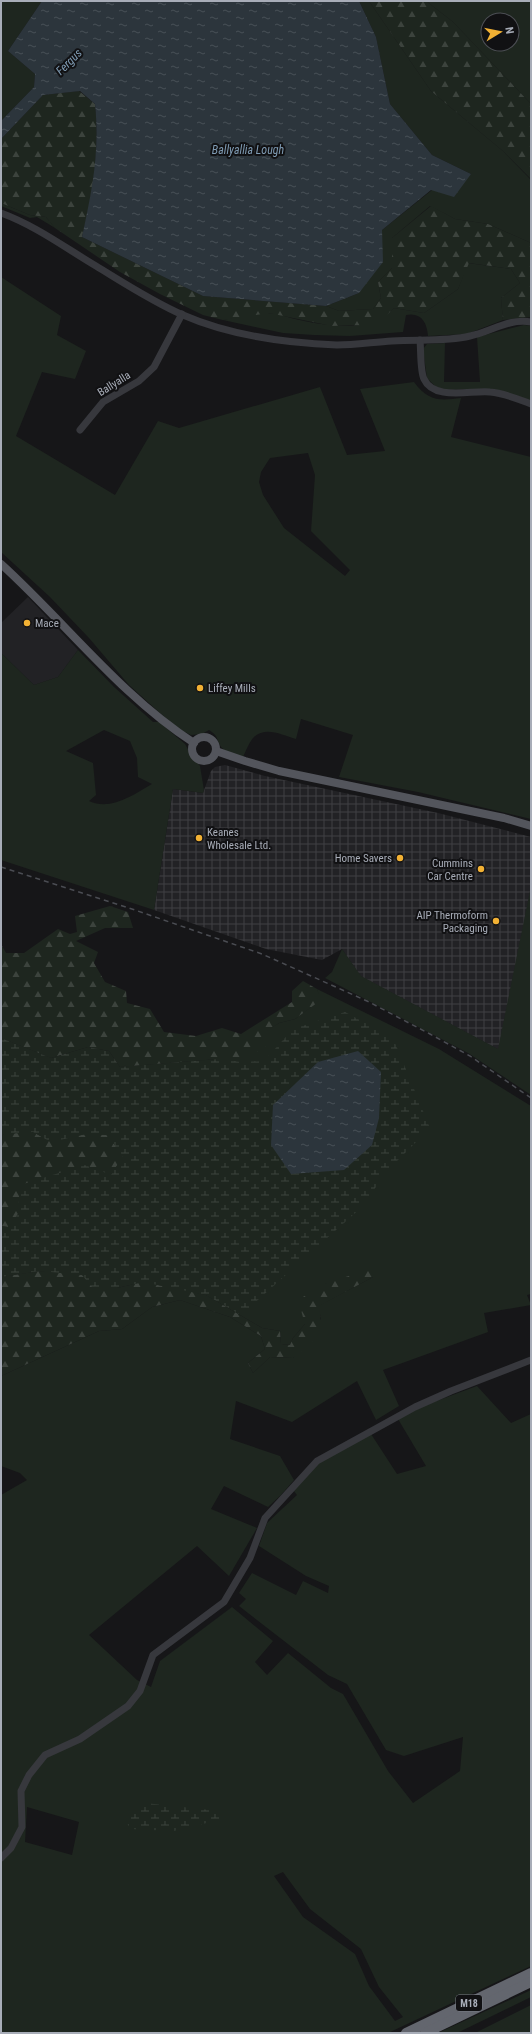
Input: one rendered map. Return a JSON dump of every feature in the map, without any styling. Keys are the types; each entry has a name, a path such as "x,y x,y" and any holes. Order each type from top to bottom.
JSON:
{"highway":[{"name":"M18","path":"406,2033 531,1973"},
{"name":"M18","path":"424,2033 531,1982"}],"main road":[{"path":"1,564 36,596 133,696 166,723 194,742"},
{"path":"201,737 210,738 214,742 216,750 215,754 208,760 199,759 194,753 194,742 201,737"},
{"path":"216,750 245,762 279,771 504,818 531,826"}],"street":[{"path":"1,213 49,236 137,290 182,314 222,329 299,342 339,345 453,339 472,336 499,325 523,320 531,322"},
{"name":"Ballyalla","path":"80,430 103,402 139,381 154,367 182,314"},
{"path":"420,340 424,378 429,386 437,391 490,392 504,394 531,404"},
{"path":"1,1858 10,1848 22,1827 21,1791 28,1775 45,1755 80,1739 128,1706 140,1691 153,1655 224,1602 250,1558 265,1518 317,1461 415,1407 451,1390 531,1360"}],"shaded area":[{"path":"28,597 78,650 58,677 34,685 1,653 1,623"},
{"path":"225,765 265,776 438,813 531,837 531,1067 360,976 342,949 322,960 266,949 154,910 173,789 203,793 211,771 215,767"}],"green space":[{"path":"1,1 42,1 8,51 35,74 34,87 1,121"},
{"path":"359,1 369,1 431,91 503,151 531,180 531,243 488,224 455,219 430,206 392,238 392,268 378,282 381,298 373,309 339,311 326,306 359,293 382,230 432,190 471,174 432,155 390,104 376,37"},
{"path":"369,1 426,1 453,22 531,104 531,179 503,151 431,91"},
{"path":"426,1 531,1 531,104 482,52 520,52 520,12 480,12 480,50 453,22"},
{"path":"79,91 95,104 97,139 92,187 82,237 203,296 326,306 339,311 373,309 381,298 378,282 392,268 392,238 431,206 455,219 488,224 531,243 531,317 503,320 501,298 520,283 511,269 469,263 458,289 424,313 394,308 386,316 374,323 363,325 332,326 269,313 223,320 203,315 160,294 120,272 55,228 46,217 30,215 1,203 1,139 43,95"},
{"path":"1,203 30,215 46,217 55,228 37,217 30,218 1,206"},
{"path":"468,263 511,269 520,283 501,298 503,320 467,334 428,336 425,322 416,315 411,314 406,315 403,332 350,336 283,333 223,320 251,314 268,313 320,324 347,326 372,322 384,316 394,308 424,313 458,289"},
{"path":"1,277 61,316 57,335 86,351 75,379 42,372 16,436 115,495 158,421 179,428 320,387 347,455 385,451 360,389 414,382 424,393 434,398 461,398 451,437 531,457 531,819 418,792 339,777 353,735 301,719 296,739 274,732 264,732 254,737 243,757 224,750 215,734 209,730 202,734 191,735 179,729 129,685 89,638 50,597 1,552","holes":["308,453 315,475 311,531 350,570 345,576 284,528 263,495 259,482 261,472 270,458"]},
{"path":"524,325 531,326 531,401 473,389 444,390 437,388 427,378 423,349 427,344 445,343 444,382 480,382 477,337"},
{"path":"78,650 114,687 153,722 159,722 185,744 191,755 200,766 204,790 203,793 173,789 154,910 1,860 1,653 34,685 58,677","holes":["104,730 130,741 137,758 138,777 152,784 130,797 114,803 97,804 89,801 96,795 93,763 66,751"]},
{"path":"531,886 531,1095 468,1053 325,978 332,972 342,949 361,976 498,1049"},
{"path":"110,906 128,912 133,928 105,928 76,941 98,952 94,963 105,982 126,991 127,1003 150,1009 164,1032 196,1036 222,1028 241,1034 292,1002 292,991 303,981 317,989 321,1000 295,1019 279,1023 261,1035 266,1046 241,1062 218,1059 120,1067 109,1051 88,1047 51,1058 1,1038 1,944 6,953 24,953 58,929 70,934 77,932 75,916"},
{"path":"317,989 439,1049 531,1106 531,1294 527,1295 531,1305 484,1313 488,1332 383,1370 399,1406 376,1420 357,1381 292,1422 236,1401 230,1439 280,1456 294,1480 268,1507 224,1486 211,1509 257,1528 229,1576 197,1546 89,1635 137,1680 151,1687 160,1661 232,1607 273,1641 255,1662 267,1675 288,1653 331,1688 343,1694 388,1771 413,1803 460,1771 463,1737 404,1756 386,1750 347,1684 328,1675 239,1606 246,1599 239,1593 252,1573 296,1595 303,1581 328,1593 329,1586 306,1576 259,1546 267,1523 297,1495 293,1490 319,1462 371,1434 397,1474 426,1466 398,1419 423,1406 477,1386 511,1423 531,1414 531,1966 388,2033 1,2033 1,1495 27,1480 20,1473 1,1466 1,1376 99,1331 122,1329 152,1307 180,1300 230,1317 261,1336 265,1349 248,1363 253,1373 270,1357 293,1358 321,1319 318,1306 373,1277 325,1284 305,1324 293,1338 290,1345 281,1344 280,1331 262,1328 206,1295 39,1271 1,1277 1,1226 8,1227 4,1134 1,1136 1,1038 51,1058 120,1067 219,1059 279,1023 295,1019 320,1000","holes":["27,1807 79,1822 72,1855 25,1842","283,1872 310,1909 361,1949 379,1987 403,2017 395,2021 369,1986 355,1954 303,1917 274,1876"]},
{"path":"345,1012 393,1038 430,1128 386,1172 363,1206 241,1315 206,1295 143,1282 117,1288 92,1287 82,1275 39,1271 1,1277 1,1226 8,1227 18,1214 20,1185 85,1165 111,1175 123,1156 107,1135 86,1134 51,1142 33,1132 4,1134 1,1136 1,1038 51,1058 88,1047 109,1051 120,1067 219,1059 241,1062 264,1061 293,1029"},
{"path":"33,1132 51,1142 86,1134 107,1135 123,1156 111,1175 85,1165 18,1214 8,1227 1,1226 1,1136 4,1134"},
{"path":"370,1269 373,1277 319,1306 319,1331 312,1342 293,1358 270,1357 253,1373 248,1363 265,1349 261,1336 230,1317 180,1300 152,1307 122,1329 99,1331 1,1376 1,1277 39,1271 82,1275 117,1288 143,1282 206,1295 262,1328 280,1331 281,1344 290,1345 293,1338 305,1324 298,1300 324,1284"},
{"path":"145,1803 220,1811 223,1819 174,1831 130,1829 124,1816"},
{"path":"531,1990 531,1997 457,2033 438,2033"},
{"path":"531,2005 531,2033 475,2033"}],"water":[{"name":"Ballyallia Lough","path":"42,1 359,1 376,37 390,104 432,155 471,174 454,197 431,190 382,230 383,262 359,293 326,306 203,296 82,237 89,204 96,155 96,122 95,104 80,91 43,95 1,139 1,121 34,87 35,74 8,51"},
{"path":"358,1051 381,1072 379,1118 372,1145 344,1170 291,1174 271,1145 273,1105 318,1062"}],"railway":[{"path":"1,867 129,908 262,954 367,1001 430,1034 470,1056 531,1098"}],"place":[{"name":"Mace","path":"27,623"},
{"name":"Liffey Mills","path":"200,688"},
{"name":"Keanes Wholesale Ltd.","path":"199,838"},
{"name":"Home Savers","path":"400,858"},
{"name":"Cummins Car Centre","path":"481,869"},
{"name":"AIP Thermoform Packaging","path":"496,921"}],"water label":[{"name":"Fergus","path":"69,62"}]}
